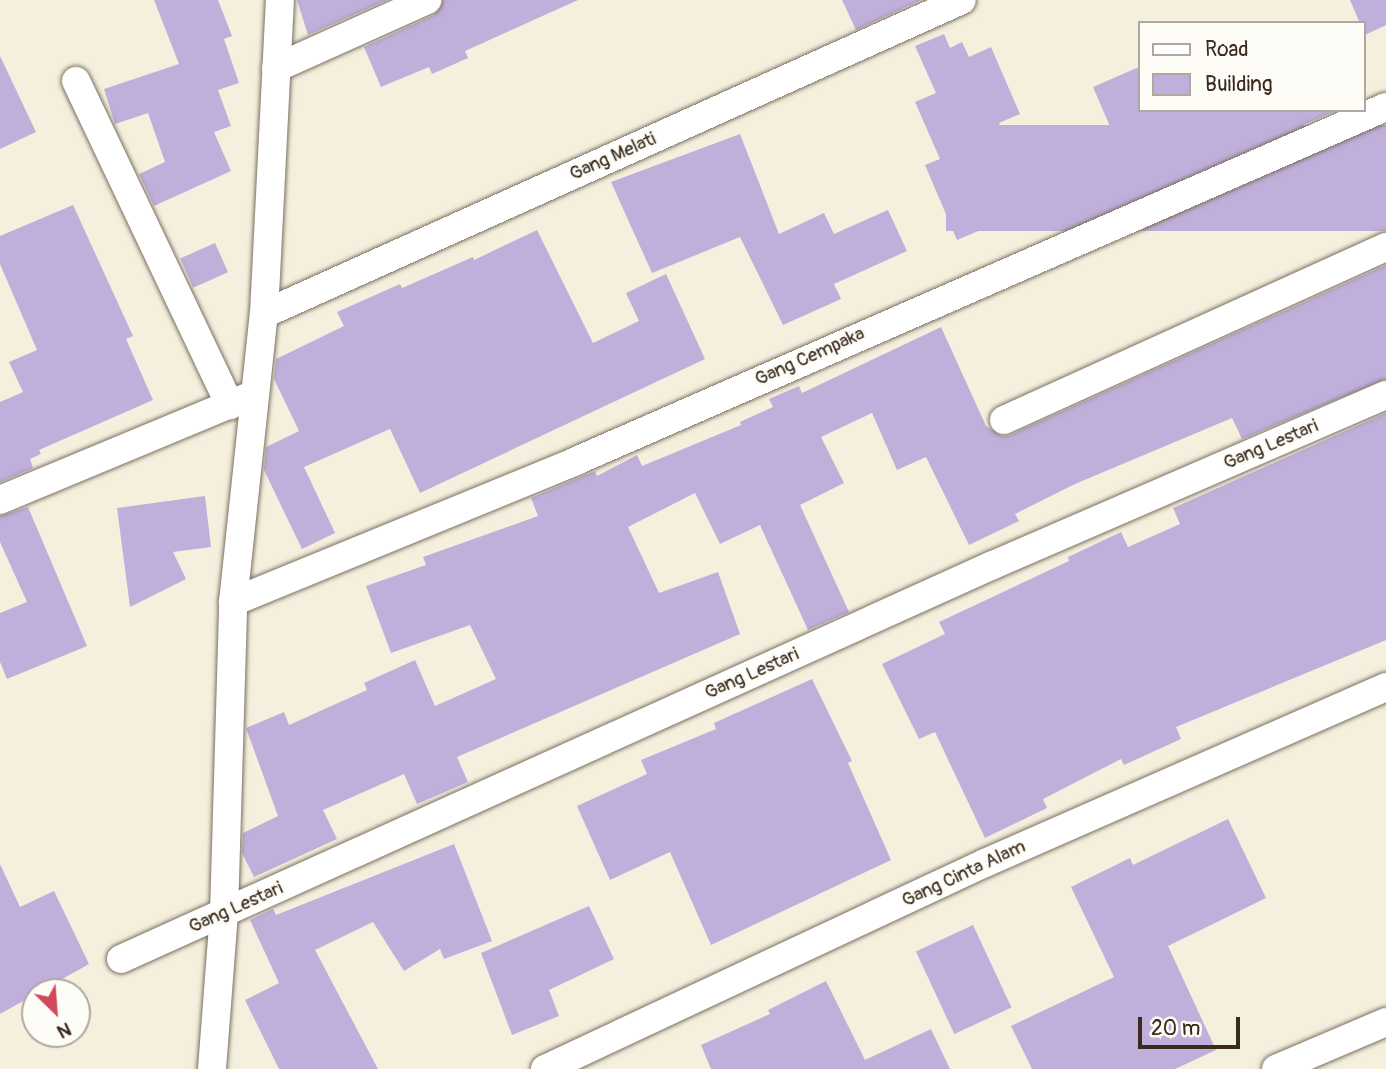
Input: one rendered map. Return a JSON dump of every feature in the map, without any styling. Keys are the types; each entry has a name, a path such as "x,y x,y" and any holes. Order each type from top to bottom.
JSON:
{"street":[{"path":"212,1069 224,914 242,400 264,314 280,0"},
{"path":"275,68 427,0"},
{"name":"Gang Melati","path":"264,314 962,0"},
{"path":"76,81 242,400"},
{"name":"Gang Cempaka","path":"233,602 576,460 1386,107"},
{"path":"1004,419 1386,247"},
{"name":"Gang Lestari","path":"121,960 980,571 1386,395"},
{"path":"0,500 242,400"},
{"name":"Gang Cinta Alam","path":"545,1069 985,863 1386,687"},
{"path":"1276,1069 1386,1022"}],"building":[{"path":"154,0 218,0 232,36 224,39 239,83 218,90 231,126 214,132 231,171 154,206 139,174 165,162 148,113 115,124 104,89 179,64"},
{"path":"297,0 387,0 308,35"},
{"path":"443,0 578,0 465,51 468,58 432,74 429,67 381,87 364,47 434,15"},
{"path":"842,0 921,0 856,30"},
{"path":"1350,0 1386,0 1386,25 1365,35 1365,21 1359,21"},
{"path":"944,34 950,48 962,42 969,57 991,47 1020,114 999,123 1017,167 972,184 990,226 957,240 925,165 940,159 915,102 936,93 915,46"},
{"path":"0,56 36,132 0,149"},
{"path":"1138,67 1138,112 1332,112 1140,196 1093,87"},
{"path":"946,125 1386,125 1386,231 946,231"},
{"path":"740,134 779,234 824,213 834,234 888,210 907,251 834,284 841,299 783,325 740,237 652,273 611,182"},
{"path":"73,205 133,336 126,339 153,400 39,450 41,454 30,459 33,468 0,482 0,402 23,392 9,362 37,350 0,264 0,236"},
{"path":"537,230 593,343 639,321 626,293 666,274 705,359 420,493 390,429 304,467 335,533 302,549 264,470 266,447 299,431 274,379 276,359 344,326 337,312 400,284 402,288 473,257 474,260"},
{"path":"215,243 228,272 193,288 180,258"},
{"path":"1386,265 1386,379 1242,439 1232,418 1075,484 1015,514 1019,521 969,545 926,457 897,470 872,413 821,437 844,483 800,505 849,612 808,630 760,525 720,544 695,493 628,527 659,593 718,572 740,634 457,757 468,782 417,804 404,774 323,810 337,839 254,877 242,853 243,833 278,816 246,728 284,712 289,725 367,690 364,683 415,660 435,706 496,679 470,625 391,653 366,586 426,565 423,557 538,516 531,498 595,471 597,476 637,455 642,466 741,425 740,422 773,407 769,399 799,386 802,393 941,327 986,426 1002,436 1010,435"},
{"path":"1386,413 1386,640 1176,727 1181,739 1124,765 1121,759 1043,799 1047,808 985,838 935,732 919,739 882,664 945,634 939,622 1069,561 1068,557 1121,532 1128,547 1180,524 1173,508"},
{"path":"205,496 211,547 173,552 186,579 130,607 117,508"},
{"path":"28,507 87,646 7,679 0,662 0,613 27,602 0,542 0,516"},
{"path":"812,679 852,761 848,763 891,860 711,945 670,852 610,880 577,806 647,774 641,760 716,729 714,723"},
{"path":"1228,819 1266,898 1168,946 1216,1050 1175,1069 1032,1069 1011,1026 1114,977 1071,887 1130,858 1133,865"},
{"path":"454,844 492,941 444,959 440,949 404,971 373,922 315,950 378,1069 279,1069 245,1000 279,983 250,920 273,909 276,915"},
{"path":"0,864 20,907 54,891 89,964 64,978 21,978 21,1002 0,1014"},
{"path":"589,906 614,959 549,990 559,1016 512,1035 481,953"},
{"path":"973,925 1011,1007 954,1034 916,952"},
{"path":"826,981 865,1060 931,1029 950,1069 711,1069 701,1045 770,1014 768,1010"}]}
